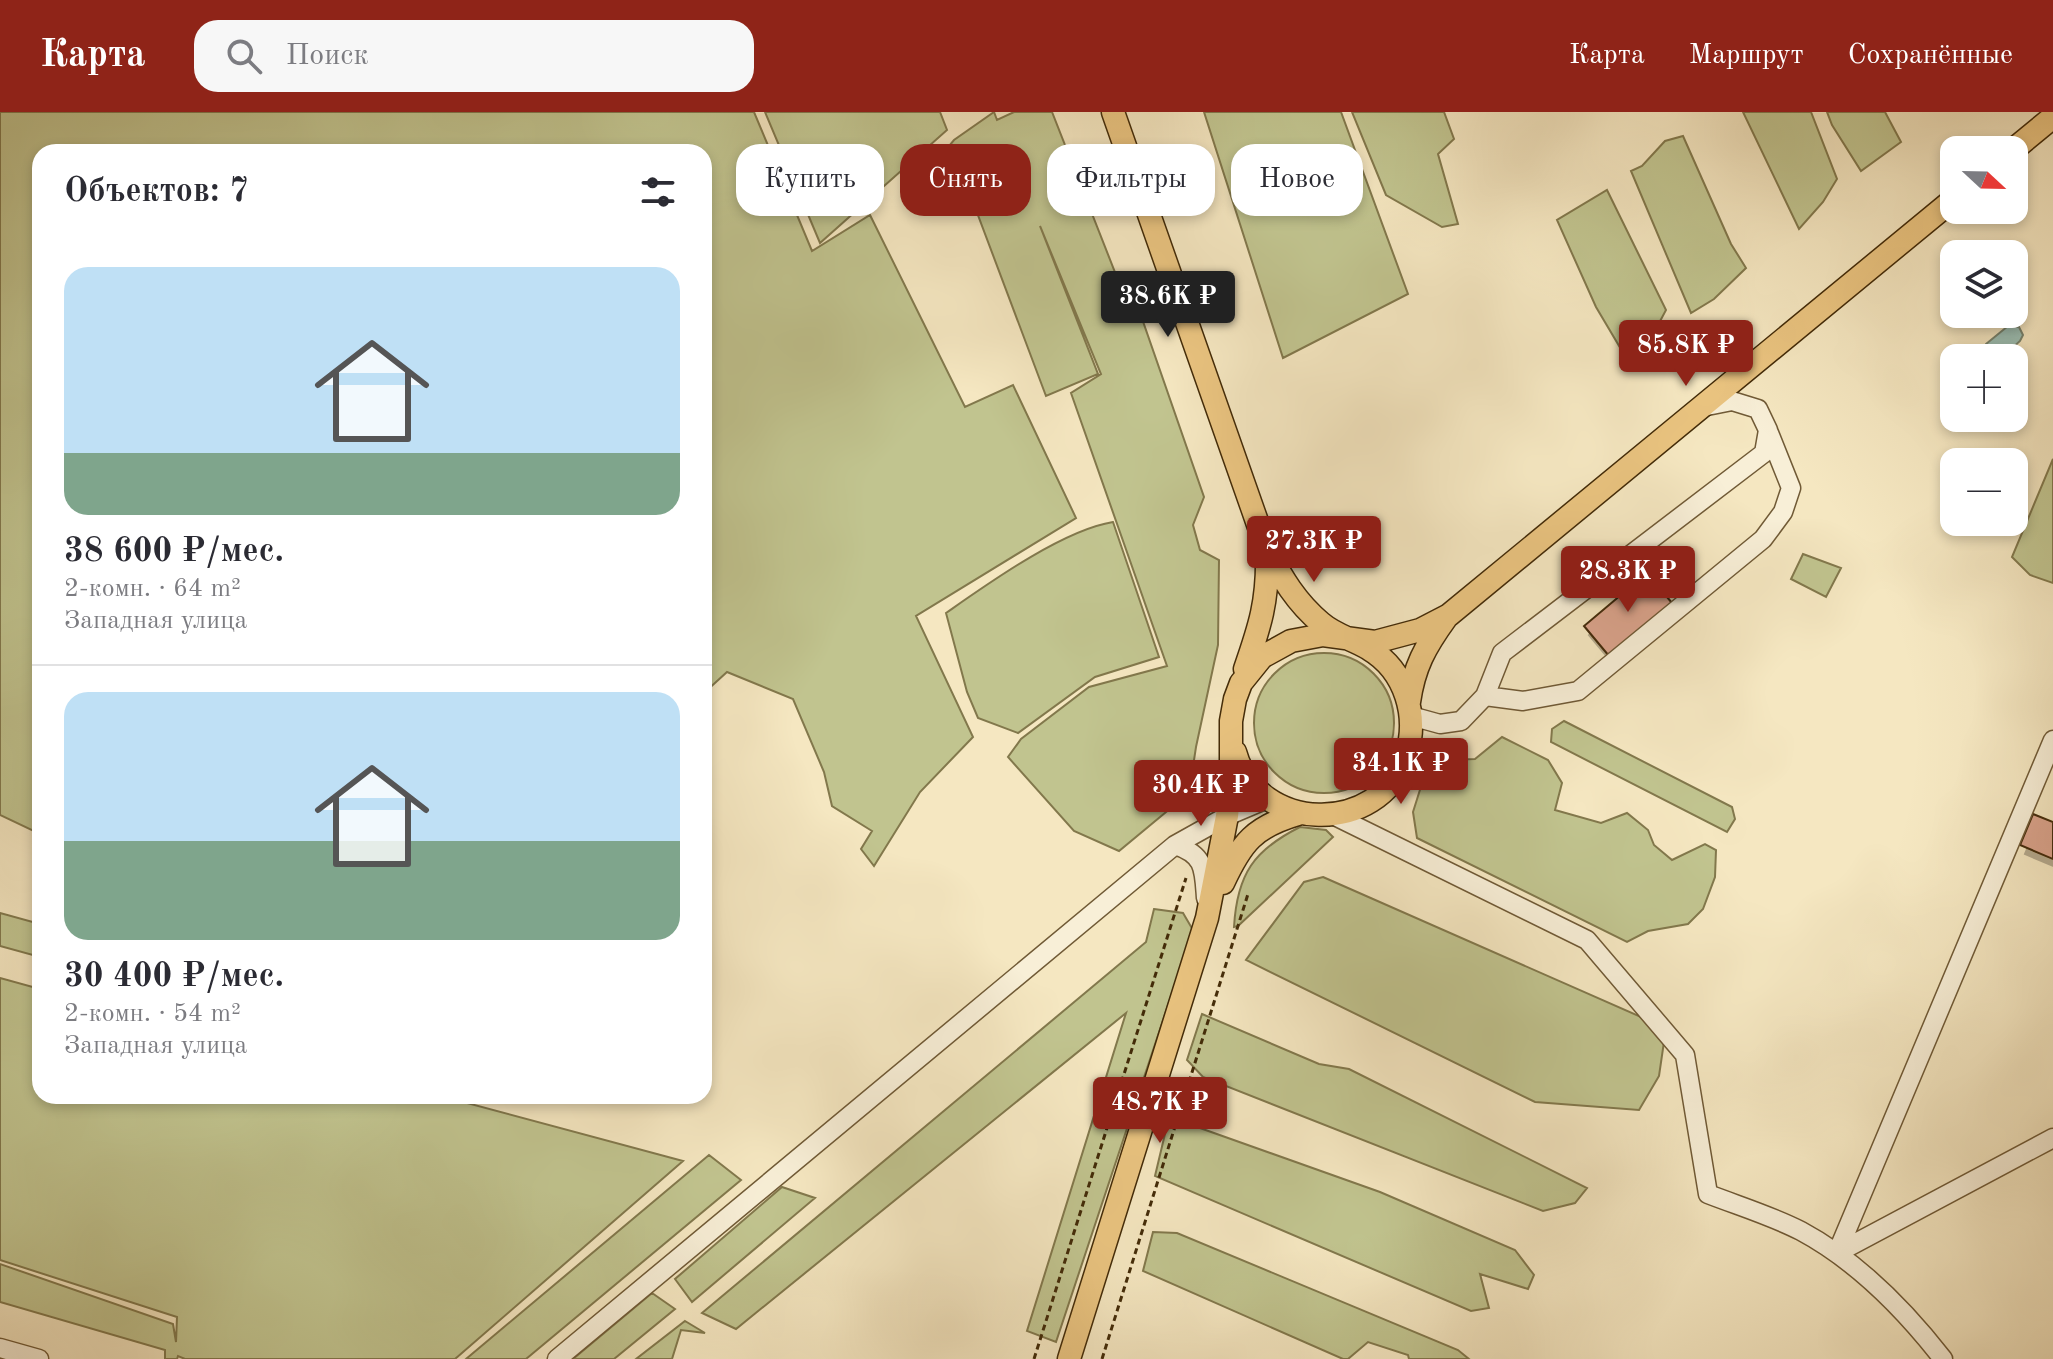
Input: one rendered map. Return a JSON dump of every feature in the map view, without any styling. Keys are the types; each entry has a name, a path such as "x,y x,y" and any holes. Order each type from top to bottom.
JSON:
{"main road":[{"path":"1113,112 1267,550 1293,595 1340,637 1371,650 1384,660 1399,680 1410,710"},
{"path":"2028,138 2053,117"},
{"path":"1235,699 1250,669 1275,647 1307,636 1375,642 1420,630 1449,615 1940,210"},
{"path":"1069,1359 1207,918 1227,816 1231,721 1235,699 1261,625 1267,582 1267,550"},
{"path":"1207,918 1236,857 1252,836 1272,821 1298,814 1335,816 1370,802 1397,776 1410,741 1413,675 1421,657 1449,615"},
{"path":"1232,743 1244,774 1267,799 1298,814"}],"lane":[{"path":"1485,696 1523,701 1578,691 1763,539 1783,512 1791,488 1758,409 1732,401 1699,407"},
{"path":"1410,710 1440,724 1461,721 1485,696 1502,653 1764,453 1768,430"},
{"path":"1837,1253 2053,740"},
{"path":"557,1359 1175,845 1227,816 1267,799"},
{"path":"1335,816 1587,940 1685,1055 1708,1194 1799,1230 1852,1262 1930,1341 1943,1359"},
{"path":"1175,845 1192,851 1200,859 1205,880 1207,918"},
{"path":"1837,1253 2053,1138"},
{"path":"0,1348 39,1359"}],"path":[{"path":"1034,1359 1187,872"},
{"path":"1102,1359 1248,894"}],"green space":[{"path":"0,112 754,112 767,144 736,144 736,216 797,216 812,251 870,216 965,407 1013,385 1076,518 916,616 973,737 920,792 874,866 861,849 872,831 832,806 824,772 793,699 727,672 712,686 712,144 32,144 32,830 0,815"},
{"path":"765,112 940,112 947,130 931,144 900,144 900,172 884,186 884,144 778,144"},
{"path":"994,112 997,120 1014,112 1052,112 1065,144 1047,144 1047,216 1093,216 1120,285 1131,287 1204,497 1193,525 1200,550 1219,560 1218,645 1189,793 1119,851 1074,831 1008,757 1021,739 1089,687 1167,666 1071,393 1101,374 1040,226 1098,374 1046,396 978,216 1031,216 1031,144 951,144"},
{"path":"1204,112 1341,112 1353,144 1231,144 1231,196"},
{"path":"1352,112 1444,112 1454,139 1438,154 1458,224 1442,227 1386,195"},
{"path":"1743,112 1811,112 1837,179 1823,202 1799,229"},
{"path":"1827,112 1885,112 1901,142 1861,171"},
{"path":"1683,136 1731,244 1746,268 1714,299 1691,313 1631,171 1642,166 1665,141"},
{"path":"1363,172 1408,294 1283,358 1237,216 1363,216"},
{"path":"1607,190 1666,310 1658,325 1665,338 1650,354 1631,366 1596,307 1557,220"},
{"path":"809,216 850,216 820,243"},
{"path":"2053,459 2053,583 2030,575 2012,557 2021,536 2028,536 2028,519"},
{"path":"1113,522 1159,657 1095,677 1018,733 978,718 967,692 946,613 1050,546 1093,527"},
{"path":"1803,554 1841,568 1826,597 1791,579"},
{"path":"1324,653 1351,658 1374,673 1389,696 1394,723 1389,750 1374,773 1351,788 1324,793 1297,788 1274,773 1259,750 1254,723 1259,696 1274,673 1297,658"},
{"path":"1564,721 1732,807 1735,819 1727,832 1551,742 1552,729"},
{"path":"1502,737 1548,760 1562,783 1555,810 1601,823 1627,813 1648,830 1654,845 1672,860 1705,844 1716,850 1715,877 1703,909 1688,924 1648,931 1627,942 1417,838 1413,812 1424,777 1445,760 1475,759"},
{"path":"1300,827 1326,830 1333,837 1234,927 1239,892 1251,866 1271,845"},
{"path":"1323,877 1666,1028 1659,1076 1639,1110 1535,1102 1246,960 1304,882"},
{"path":"1154,909 1183,913 1193,930 1056,1342 1027,1331 1126,1013 736,1329 702,1313 1146,942"},
{"path":"0,913 32,922 32,955 0,946"},
{"path":"0,978 32,987 32,1104 471,1104 683,1161 455,1359 185,1359 178,1356 177,1359 165,1359 165,1350 0,1302 0,1264 173,1324 176,1342 177,1317 0,1260"},
{"path":"1202,1014 1319,1064 1349,1069 1587,1188 1575,1203 1543,1211 1203,1077 1187,1060"},
{"path":"1169,1117 1380,1192 1515,1250 1534,1275 1528,1289 1480,1274 1489,1308 1471,1311 1155,1176"},
{"path":"709,1155 741,1180 526,1359 466,1359"},
{"path":"782,1187 815,1198 692,1302 675,1279"},
{"path":"1153,1232 1177,1233 1458,1350 1469,1359 1409,1359 1408,1355 1368,1342 1348,1359 1343,1359 1143,1271"},
{"path":"652,1293 675,1309 614,1359 573,1359"},
{"path":"685,1321 705,1333 681,1330 672,1359 636,1359"}],"water":[{"path":"2006,328 2020,328 2023,335 2017,344 1986,344"}],"building":[{"path":"1647,573 1672,603 1609,656 1584,626"},
{"path":"2033,814 2053,822 2053,859 2020,845"}]}
